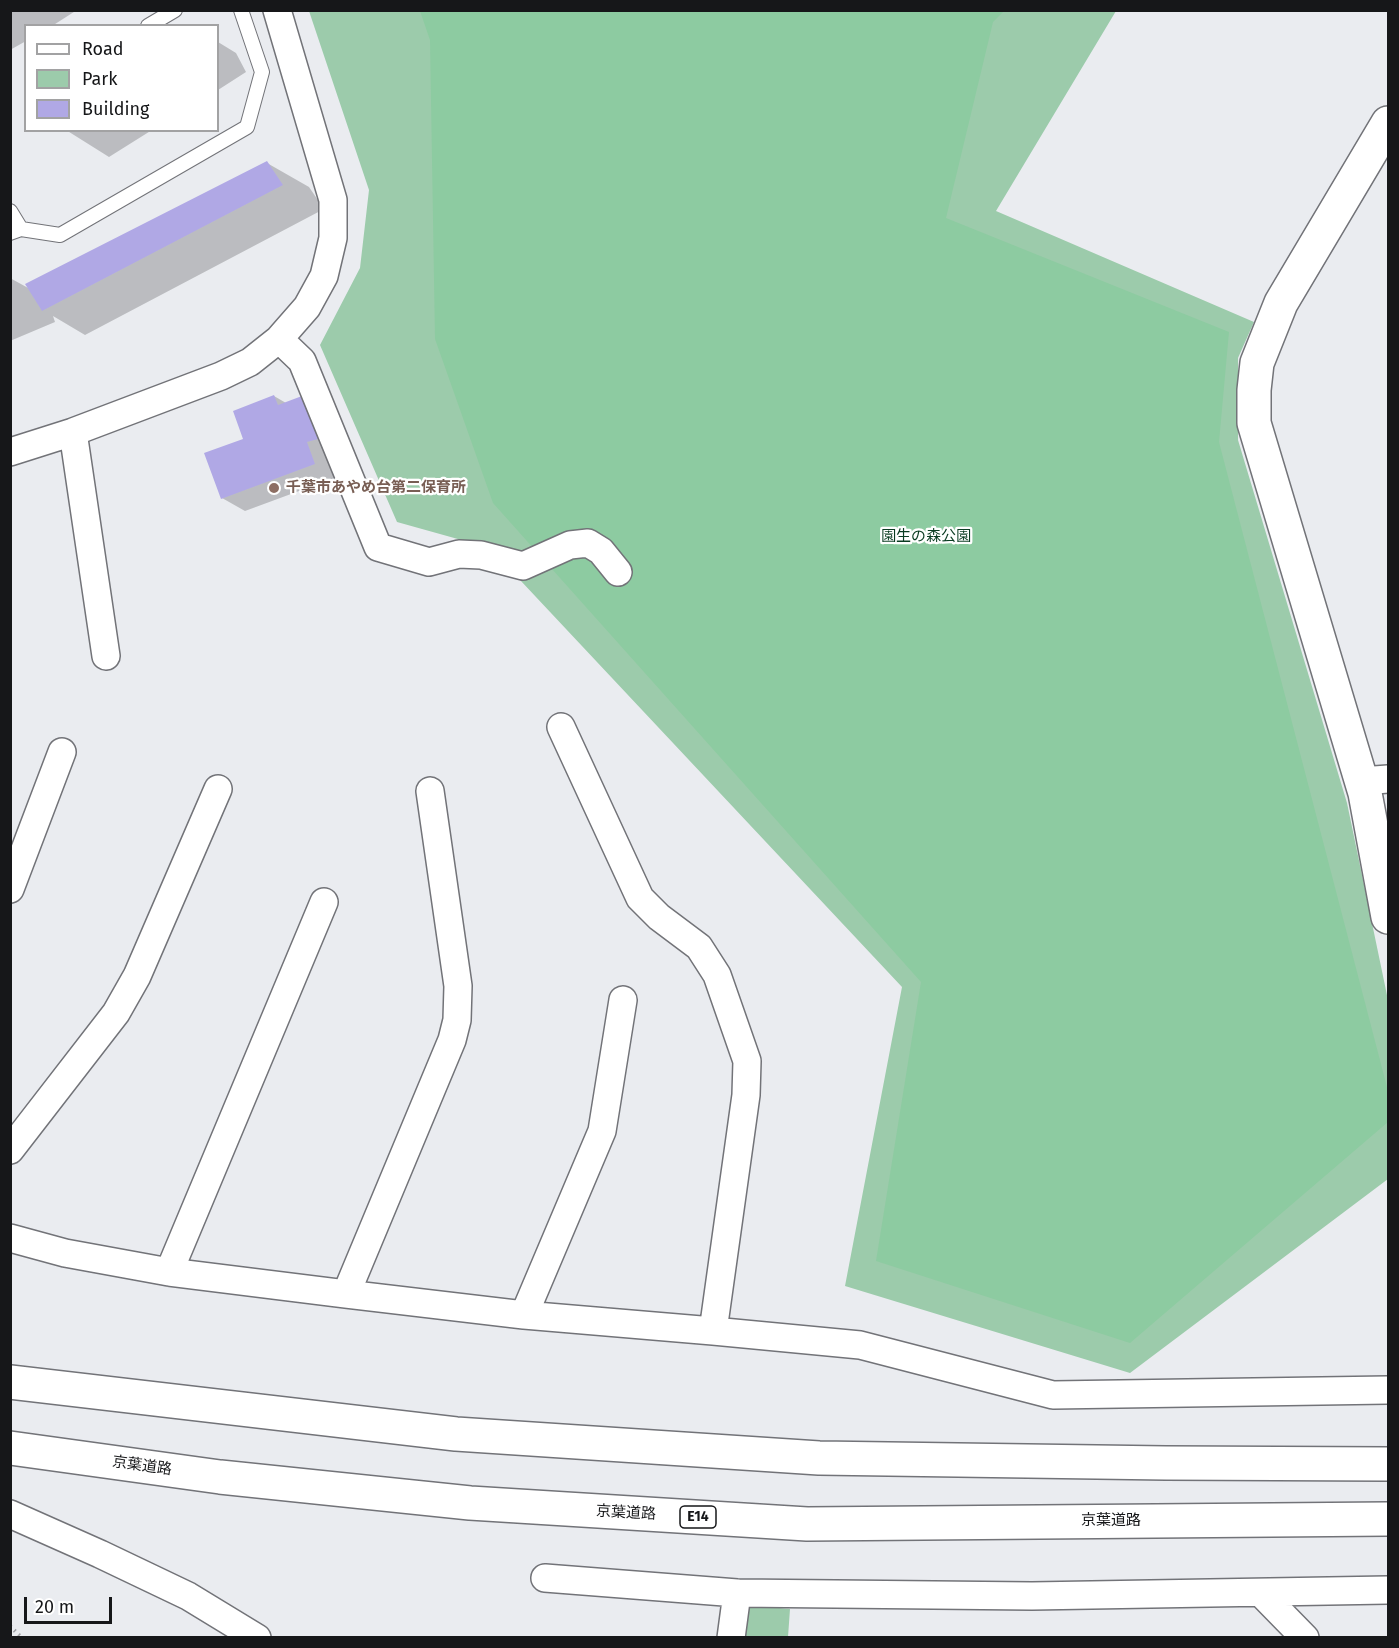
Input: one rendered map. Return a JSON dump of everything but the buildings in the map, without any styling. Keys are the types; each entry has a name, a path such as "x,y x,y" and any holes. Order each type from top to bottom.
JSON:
{"main road":[{"path":"1389,123 1281,303 1257,363 1254,390 1254,423 1375,780 1365,793 1389,917"},
{"path":"10,1382 456,1434 819,1458 1389,1464"},
{"name":"京葉道路","path":"10,1448 220,1476 470,1503 807,1524 1389,1519"}],"street":[{"path":"10,452 73,432 222,376 250,362 279,339 307,308 324,276 333,238 333,200 277,10"},
{"path":"279,339 302,361 378,548 429,562 459,554 481,555 523,566 570,545 588,543 601,551 618,572"},
{"path":"73,432 106,656"},
{"path":"561,727 640,898 659,917 699,948 717,975 747,1061 746,1095 713,1331"},
{"path":"10,889 62,752"},
{"path":"10,1150 116,1013 137,976 218,789"},
{"path":"346,1294 452,1040 457,1020 458,986 430,791"},
{"path":"169,1272 324,902"},
{"path":"524,1315 602,1131 622,1000"},
{"path":"10,1238 65,1254 169,1272 524,1315 860,1345 1053,1395 1389,1390"},
{"path":"10,1514 188,1596 257,1638"},
{"path":"545,1578 737,1593 1021,1596 1389,1590"},
{"path":"731,1638 737,1593"},
{"path":"1261,1593 1305,1638"}],"lane":[{"path":"151,24 175,10"},
{"path":"10,211 16,231 60,235 247,127 262,72 241,10"}],"path":[{"path":"10,1626 22,1638"}],"green space":[{"name":"園生の森公園","path":"309,11 1116,11 996,211 1254,322 1238,358 1238,440 1347,803 1388,1000 1388,1179 1130,1373 845,1286 902,987 490,548 397,522 320,345 360,268 369,190"},
{"name":"園生の森公園","path":"420,11 1004,11 993,22 946,218 1229,332 1219,442 1388,1091 1388,1122 1130,1343 876,1261 921,982 493,503 435,339 430,40"},
{"path":"748,1605 790,1609 788,1637 745,1638"}],"place":[{"name":"千葉市あやめ台第二保育所","path":"274,488"}]}
